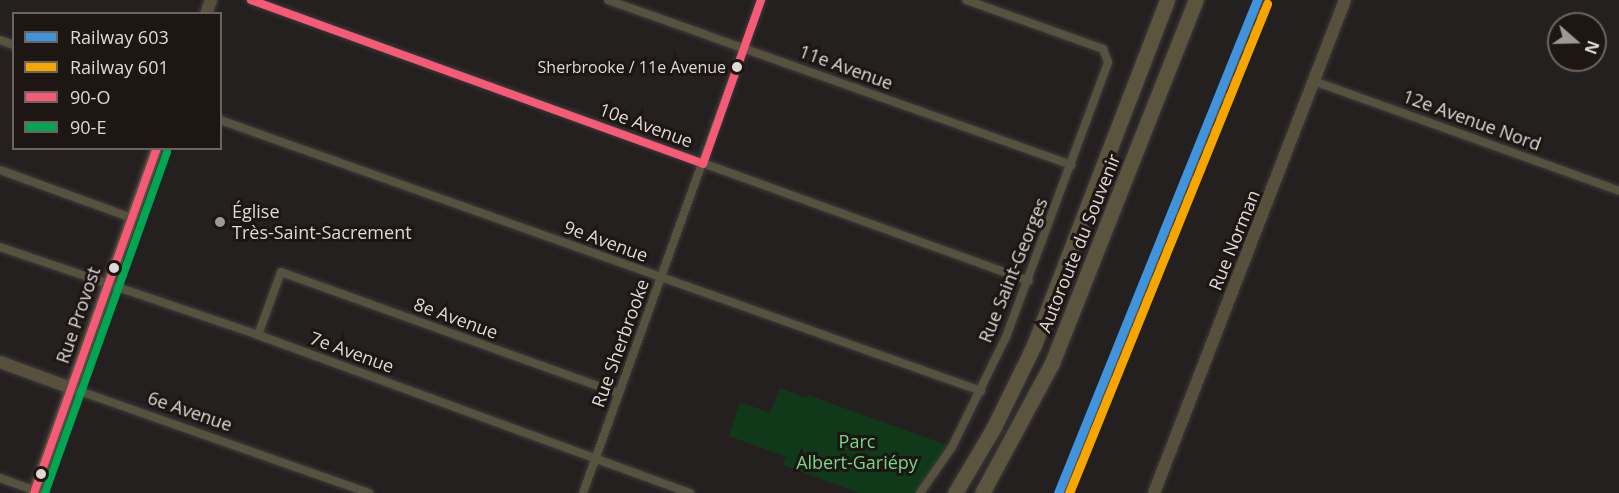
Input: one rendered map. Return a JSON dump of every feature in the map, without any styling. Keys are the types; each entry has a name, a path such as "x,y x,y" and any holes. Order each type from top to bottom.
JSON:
{"highway":[{"name":"Autoroute du Souvenir","path":"955,493 994,427 1034,345 1167,0"},
{"name":"Autoroute du Souvenir","path":"982,493 1049,370 1196,2"}],"street":[{"name":"10e Avenue","path":"251,0 1029,281"},
{"name":"11e Avenue","path":"608,0 1072,165"},
{"name":"Rue Sherbrooke","path":"584,493 761,0"},
{"name":"Rue Saint-Georges","path":"920,493 952,447 981,391 1029,281 1108,62 1103,50 966,0"},
{"name":"Rue Norman","path":"1154,493 1345,0"},
{"name":"12e Avenue Nord","path":"1314,81 1619,191"},
{"name":"9e Avenue","path":"222,121 981,391"},
{"name":"Rue Provost","path":"37,492 71,388 156,150"},
{"path":"0,170 132,218"},
{"name":"7e Avenue","path":"0,247 258,335 690,493"},
{"name":"8e Avenue","path":"258,335 281,272 619,394"},
{"name":"6e Avenue","path":"0,362 369,493"},
{"path":"0,478 37,492"}],"green space":[{"name":"Parc Albert-Gariépy","path":"780,388 806,398 808,395 952,447 920,493 859,493 783,465 786,457 729,436 740,402 770,413"}],"railway":[{"path":"1065,493 1264,0"}],"rail line":[{"name":"603","path":"1058,493 1257,0"},
{"name":"601","path":"1069,493 1267,4"}],"transit line":[{"name":"90-O","path":"251,0 703,164 761,0"},
{"name":"90-O","path":"34,493 156,150"},
{"name":"90-E","path":"45,493 167,152"}],"place":[{"name":"Sherbrooke / 11e Avenue","path":"737,67"},
{"name":"Église Très-Saint-Sacrement","path":"220,222"}]}
